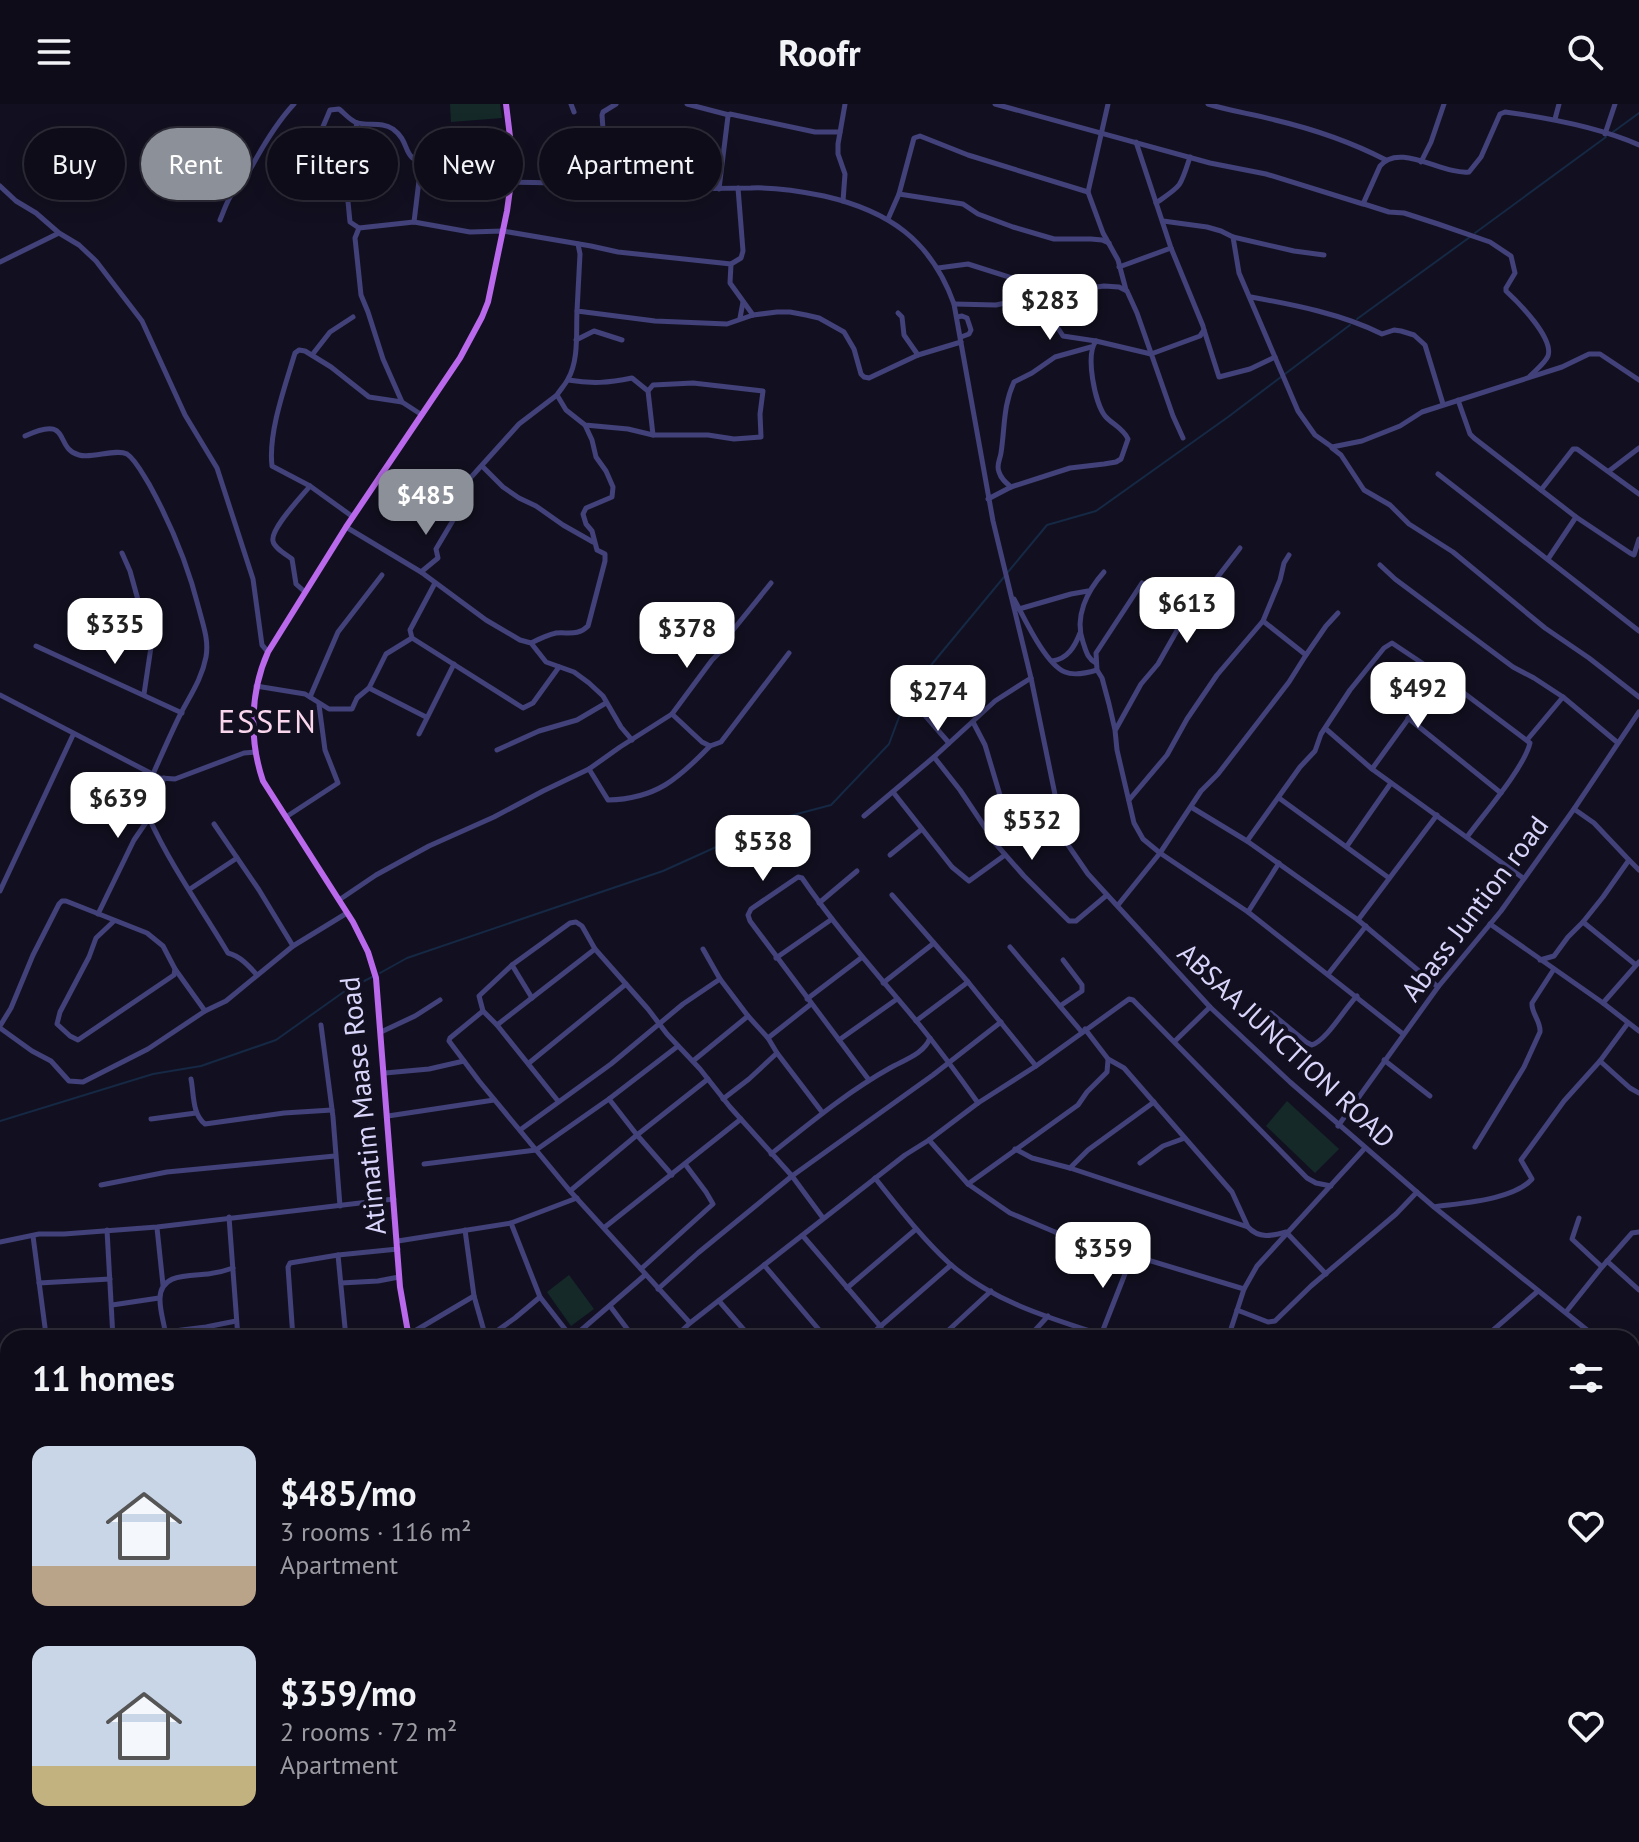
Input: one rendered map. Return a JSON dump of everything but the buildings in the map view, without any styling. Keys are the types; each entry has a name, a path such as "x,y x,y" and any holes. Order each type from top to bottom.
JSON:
{"main road":[{"name":"Atimatim Maase Road","path":"506,104 509,128"},
{"name":"Atimatim Maase Road","path":"407,1330 399,1277 376,978 361,937 263,781 256,752 256,686 268,652 346,527 423,416 482,317 488,302 508,200"}],"street":[{"path":"220,220 231,195 251,169 282,117 294,104"},
{"path":"571,104 574,112"},
{"path":"602,128 603,112 616,104"},
{"path":"687,104 815,132 840,132"},
{"path":"843,201 845,174 838,154 845,104"},
{"path":"995,104 1190,157 1266,174 1389,212 1412,215 1490,242 1511,256 1515,273 1506,291 1538,326 1548,349 1546,360 1530,377"},
{"path":"1108,104 1088,192 1132,299 1183,438"},
{"path":"1208,104 1352,143 1386,160"},
{"path":"1421,162 1444,104"},
{"path":"1363,204 1380,166 1397,156 1457,172 1469,172 1481,157 1500,114 1501,104"},
{"path":"1555,119 1559,104"},
{"path":"1605,134 1615,104"},
{"path":"322,128 333,109 339,109 357,123 384,124 402,138 408,154 414,159"},
{"path":"1500,114 1505,112 1555,119 1639,145"},
{"path":"722,167 729,115"},
{"path":"357,123 345,171 350,222 359,228 414,222 470,232 503,231 618,252 731,264 741,258 743,251 738,188"},
{"path":"887,219 899,194 914,138 920,136 968,155 1088,192"},
{"path":"1136,142 1219,377 1250,369 1275,357"},
{"path":"1156,203 1181,184 1190,157"},
{"path":"0,186 96,261 142,321 185,415 217,468 253,579 262,645 268,652"},
{"path":"722,189 794,190 863,207 887,219 911,237 938,268 954,304 961,339"},
{"path":"899,194 963,204 978,214 1054,239 1091,239 1109,244"},
{"path":"414,222 417,200"},
{"path":"1163,221 1207,227 1233,237 1324,255"},
{"path":"359,228 355,238 361,295 402,402"},
{"path":"0,262 59,233"},
{"path":"1233,237 1239,273 1304,421 1315,435 1341,455 1364,490 1390,505 1409,524 1453,552 1545,628 1639,697"},
{"path":"450,507 455,495 519,424 557,395 568,380 575,361 578,244"},
{"path":"1119,267 1171,248"},
{"path":"731,264 730,283 753,315"},
{"path":"938,268 968,264 1052,293"},
{"path":"954,304 996,305 1104,286 1126,290"},
{"path":"1052,293 1056,325 1063,336 1151,354 1200,336 1204,330"},
{"path":"1250,297 1354,322 1382,334 1394,330 1414,335 1425,345 1443,404"},
{"path":"740,318 743,302"},
{"path":"577,311 655,321 727,324 753,315 790,312 819,318 844,332 854,349 861,374 869,378 969,334 971,330 967,318 957,317"},
{"path":"898,313 902,317 904,335 918,355"},
{"path":"312,355 330,332 353,317"},
{"path":"576,340 594,331 622,340"},
{"name":"ABSAA JUNCTION ROAD","path":"961,339 988,499 1056,798 1072,852 1107,895 1210,1007 1338,1126 1587,1330"},
{"path":"1011,487 1000,476 997,467 1007,398 1014,382 1055,357 1091,347 1096,341"},
{"path":"988,499 1011,487 1070,468 1121,459 1128,439 1101,409 1092,375 1091,347"},
{"path":"353,517 310,486 273,469 271,449 281,399 295,353 299,350 312,355 369,397 402,402 423,416"},
{"path":"1332,447 1362,441 1400,426 1422,412 1562,367 1589,354 1600,354 1639,380"},
{"path":"568,380 589,384 632,378 648,391 653,435"},
{"path":"585,425 653,435 708,435 734,439 761,437 763,391 693,383 653,385 648,391"},
{"path":"346,527 421,572 486,620 520,640 531,643 555,634 578,633 588,626 605,556 593,542 593,533 586,524 584,511 612,497 614,492 606,471 596,457 585,425 566,410 557,395"},
{"path":"1458,400 1474,438 1576,517 1636,557 1639,539"},
{"path":"25,436 41,428 51,428 58,431 75,454 87,456 122,452 129,455 159,502 191,576 206,635 205,660 199,680 153,774"},
{"path":"1609,471 1639,448"},
{"path":"1541,490 1573,449 1577,449 1639,494"},
{"path":"482,466 519,498 593,542"},
{"path":"381,474 450,507 455,517 436,549 439,557 421,572"},
{"path":"1438,474 1639,631"},
{"path":"305,592 296,584 292,559 275,546 273,537 280,523 310,486"},
{"path":"437,501 455,495"},
{"path":"1548,559 1576,517"},
{"path":"1115,730 1179,627 1240,548"},
{"path":"122,553 151,647 144,694"},
{"path":"1129,800 1173,746 1217,675 1263,621 1289,555"},
{"path":"1380,565 1513,667 1563,697 1618,743"},
{"path":"1051,661 1064,657 1073,648 1080,633 1083,606 1089,591 1104,572"},
{"path":"310,697 338,632 382,575"},
{"path":"435,583 410,630 412,638 523,708 533,703 559,667"},
{"path":"339,900 376,875 429,846 589,769 672,714 771,583"},
{"path":"1009,591 1051,661 1063,672 1072,674 1088,673 1096,666 1096,653 1142,583"},
{"path":"1019,609 1089,591"},
{"path":"1118,905 1338,613"},
{"path":"1263,621 1306,655"},
{"path":"1080,633 1088,656 1102,678 1134,823 1143,839 1248,912 1403,1034"},
{"path":"256,686 296,692 329,709 352,709 357,698 369,688 386,654 412,638"},
{"path":"531,643 543,660 574,672 603,696 632,740"},
{"path":"1247,841 1315,751 1321,734 1350,690 1388,644 1394,643 1527,740 1530,746 1501,793 1467,837"},
{"path":"36,646 182,713"},
{"path":"589,769 608,800 624,801 662,788 684,772 710,746 721,742 789,653"},
{"path":"419,734 454,664"},
{"path":"1372,769 1440,675"},
{"path":"864,816 995,701 1031,678"},
{"path":"369,688 426,717"},
{"path":"0,695 73,735 164,778 175,779 244,753 256,752"},
{"path":"1527,740 1563,697"},
{"path":"497,750 539,731 577,720 606,703"},
{"path":"286,817 338,783 325,750 319,704"},
{"path":"916,705 949,743"},
{"path":"672,714 710,746"},
{"name":"Abass Juntion road","path":"1338,1126 1403,1034 1490,924 1574,809 1638,715"},
{"path":"1408,718 1501,793"},
{"path":"973,722 985,745 1008,822"},
{"path":"1326,729 1372,769 1523,878"},
{"path":"0,891 73,735"},
{"path":"934,757 1005,854 1069,921 1076,921 1107,895"},
{"path":"98,914 134,840 149,818 164,778"},
{"path":"1347,846 1391,783"},
{"path":"893,792 952,867 969,881 1005,854"},
{"path":"988,832 1056,798"},
{"path":"1279,798 1389,878"},
{"path":"1191,807 1247,841 1358,920 1438,987"},
{"path":"1574,809 1594,823 1639,870"},
{"path":"1358,920 1437,815"},
{"path":"149,818 169,860 228,953 243,961 257,975"},
{"path":"214,824 293,946"},
{"path":"890,855 922,829"},
{"path":"190,889 237,858"},
{"path":"1540,960 1554,956 1629,860"},
{"path":"1248,912 1279,863"},
{"path":"819,903 857,871"},
{"path":"869,1080 750,921 748,915 751,909 800,877 861,958 930,1038 978,1103"},
{"path":"892,895 1036,1066"},
{"path":"205,1011 175,969 163,946 155,939 147,933 62,901 0,1027 51,1061 69,1081 79,1082 148,1049 205,1011 226,1001 293,946 347,913"},
{"path":"776,958 832,919"},
{"path":"114,921 96,938 60,1012 57,1024 63,1031 78,1040 174,975 175,969"},
{"path":"558,1101 483,1011 479,996 512,965 570,923 576,922 582,926 595,949 792,1176 823,1218"},
{"path":"1583,922 1638,964 1603,1003"},
{"path":"1490,924 1639,1031"},
{"path":"1329,973 1366,926"},
{"path":"883,983 934,943"},
{"path":"1010,947 1108,1059 1124,1068 1232,1192 1248,1227 1262,1236 1286,1232"},
{"path":"497,1025 595,949"},
{"path":"703,949 720,979 822,1112"},
{"path":"768,1038 861,958"},
{"path":"1060,1006 1082,991 1082,985 1063,960"},
{"path":"512,965 532,998"},
{"path":"1475,1147 1524,1067 1540,1032 1532,1003 1554,969"},
{"path":"520,1130 720,979"},
{"path":"916,1021 968,982"},
{"path":"529,1063 626,984"},
{"path":"1271,1013 1312,1045 1322,1040 1357,996"},
{"path":"839,1040 897,999"},
{"path":"683,1330 905,1155 1131,999 1307,1178 1331,1186"},
{"path":"381,1032 440,1000"},
{"path":"1175,1041 1210,1007"},
{"path":"483,1011 449,1041 570,1191 690,1323"},
{"path":"693,1061 748,1016"},
{"path":"658,1289 792,1176 1001,1022"},
{"path":"1434,1207 1492,1198 1521,1189 1531,1182 1521,1160 1564,1101 1600,1061 1628,1023"},
{"path":"321,1025 340,1206"},
{"path":"771,1154 822,1112 869,1080 918,1053 930,1038"},
{"path":"424,1164 536,1150 678,1046"},
{"path":"723,1099 777,1053"},
{"path":"968,1184 1078,1105 1107,1072 1108,1059"},
{"path":"1384,1060 1430,1096"},
{"path":"385,1073 429,1069 464,1061"},
{"path":"1600,1061 1639,1093"},
{"path":"191,1079 196,1113 205,1124 332,1110"},
{"path":"570,1191 708,1079"},
{"path":"609,1099 672,1175"},
{"path":"388,1116 494,1100"},
{"path":"1070,1168 1088,1150 1154,1102"},
{"path":"151,1119 196,1113"},
{"path":"605,1227 741,1119"},
{"path":"1140,1163 1163,1146 1185,1138"},
{"path":"929,1140 968,1184 1010,1213 1055,1232 1244,1289"},
{"path":"1231,1330 1244,1289 1257,1266 1365,1148"},
{"path":"1015,1149 1032,1158 1248,1227"},
{"path":"101,1185 167,1172 335,1156"},
{"path":"579,1330 610,1306 713,1204 685,1164"},
{"path":"875,1178 915,1230 951,1265 1009,1302 1084,1330"},
{"path":"1237,1310 1268,1322 1275,1321 1417,1192"},
{"path":"292,1330 288,1265 511,1223 577,1198"},
{"path":"0,1242 39,1234 157,1227 394,1199"},
{"path":"229,1217 237,1330"},
{"path":"1579,1218 1572,1239 1602,1267"},
{"path":"511,1223 540,1297 565,1330"},
{"path":"157,1227 163,1286 159,1298 165,1330"},
{"path":"107,1230 113,1330"},
{"path":"465,1230 474,1296 484,1330"},
{"path":"847,1288 915,1230"},
{"path":"1286,1232 1326,1274"},
{"path":"1566,1312 1632,1233 1639,1232"},
{"path":"33,1236 45,1330"},
{"path":"803,1236 881,1327"},
{"path":"338,1255 345,1330"},
{"path":"1103,1330 1132,1256"},
{"path":"1607,1261 1639,1290"},
{"path":"764,1265 819,1330"},
{"path":"877,1330 951,1265"},
{"path":"163,1286 181,1275 207,1275 233,1268"},
{"path":"341,1283 399,1277"},
{"path":"39,1283 110,1279"},
{"path":"949,1330 991,1291"},
{"path":"1493,1330 1538,1291"},
{"path":"419,1330 474,1296"},
{"path":"498,1330 540,1297"},
{"path":"112,1305 159,1298"},
{"path":"719,1301 744,1330"},
{"path":"610,1306 628,1330"},
{"path":"1035,1330 1048,1316"},
{"path":"191,1330 236,1321"}],"green space":[{"path":"450,104 500,104 502,118 451,122"},
{"path":"1287,1101 1339,1149 1315,1173 1266,1126"},
{"path":"569,1275 594,1309 571,1326 547,1292"}],"waterway":[{"path":"1613,132 1639,113"},
{"path":"1475,233 1606,137"},
{"path":"1357,319 1470,237"},
{"path":"1008,572 1047,525 1096,511 1350,325"},
{"path":"380,973 407,958 663,871 778,819 831,805 889,744 908,693 1004,577"},
{"path":"0,1121 153,1074 201,1066 276,1040 345,991 372,977"}],"district":[{"name":"ESSEN","path":"268,721"}]}
